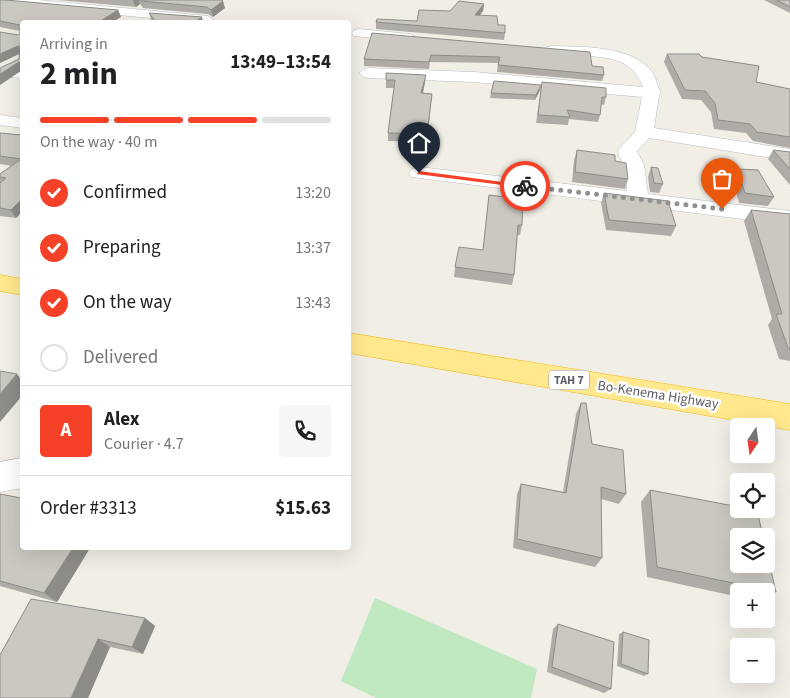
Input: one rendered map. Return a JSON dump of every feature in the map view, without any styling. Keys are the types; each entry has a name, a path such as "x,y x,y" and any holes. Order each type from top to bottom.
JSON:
{"highway":[{"path":"0,283 20,287"},
{"name":"Bo-Kenema Highway","path":"351,343 790,417"}],"street":[{"path":"0,0 208,20"},
{"path":"86,20 118,0"},
{"path":"359,33 426,40"},
{"path":"537,49 612,55 628,58 641,66 653,94 645,132 641,140 628,150 628,156 634,165 638,199"},
{"path":"0,71 20,60"},
{"path":"0,71 20,74"},
{"path":"367,73 474,77 653,94"},
{"path":"0,120 20,123"},
{"path":"645,132 790,154"},
{"path":"419,173 790,218"},
{"path":"0,477 20,473"}],"green space":[{"path":"375,598 537,669 531,698 376,698 341,681"}],"building":[{"path":"0,0 118,10 102,20 20,20 20,25 0,21"},
{"path":"140,0 223,1 211,10 207,7"},
{"path":"777,0 790,0 790,7"},
{"path":"459,1 484,4 475,15 497,16 498,25 505,25 505,33 376,22 377,19 417,21 419,10 450,11"},
{"path":"149,13 202,17 198,20 154,20"},
{"path":"0,32 18,35 20,33 20,46 0,54"},
{"path":"372,33 590,52 592,66 603,67 604,75 498,65 500,57 431,55 429,62 364,59"},
{"path":"20,46 20,61 0,74 0,68 19,59"},
{"path":"667,54 699,54 702,57 759,66 756,82 790,89 790,137 757,132 750,124 718,120 715,103 705,91 685,90"},
{"path":"386,73 426,75 421,93 432,94 427,134 388,133 395,80 386,80"},
{"path":"494,81 541,85 536,95 491,93"},
{"path":"542,82 606,88 606,97 602,97 600,115 567,110 570,117 538,115"},
{"path":"0,133 20,135 20,159 0,156"},
{"path":"577,150 615,155 615,161 626,163 628,179 575,172"},
{"path":"773,150 790,152 790,169"},
{"path":"20,160 20,201 11,210 0,208 0,183 6,178 0,177 0,174"},
{"path":"651,167 658,168 663,184 654,183"},
{"path":"737,169 758,170 774,197 745,193"},
{"path":"604,193 668,201 676,226 609,220"},
{"path":"489,195 523,199 522,225 518,225 514,275 455,267 459,247 483,250"},
{"path":"751,210 790,214 790,349 776,314 782,314"},
{"path":"0,371 17,374 0,394"},
{"path":"581,403 586,403 592,444 623,450 626,494 601,487 602,558 517,539 521,484 566,493"},
{"path":"650,490 730,505 730,518 759,518 761,528 730,528 730,573 771,573 774,583 733,583 657,567"},
{"path":"0,494 20,498 20,550 72,550 44,593 0,581"},
{"path":"31,599 145,618 132,647 98,639 71,698 0,698 0,655"},
{"path":"558,624 614,642 611,689 552,667"},
{"path":"623,632 649,640 648,674 621,664"}],"way so far":[{"path":"525,186 722,209"}],"route":[{"path":"419,173 525,186"}]}
